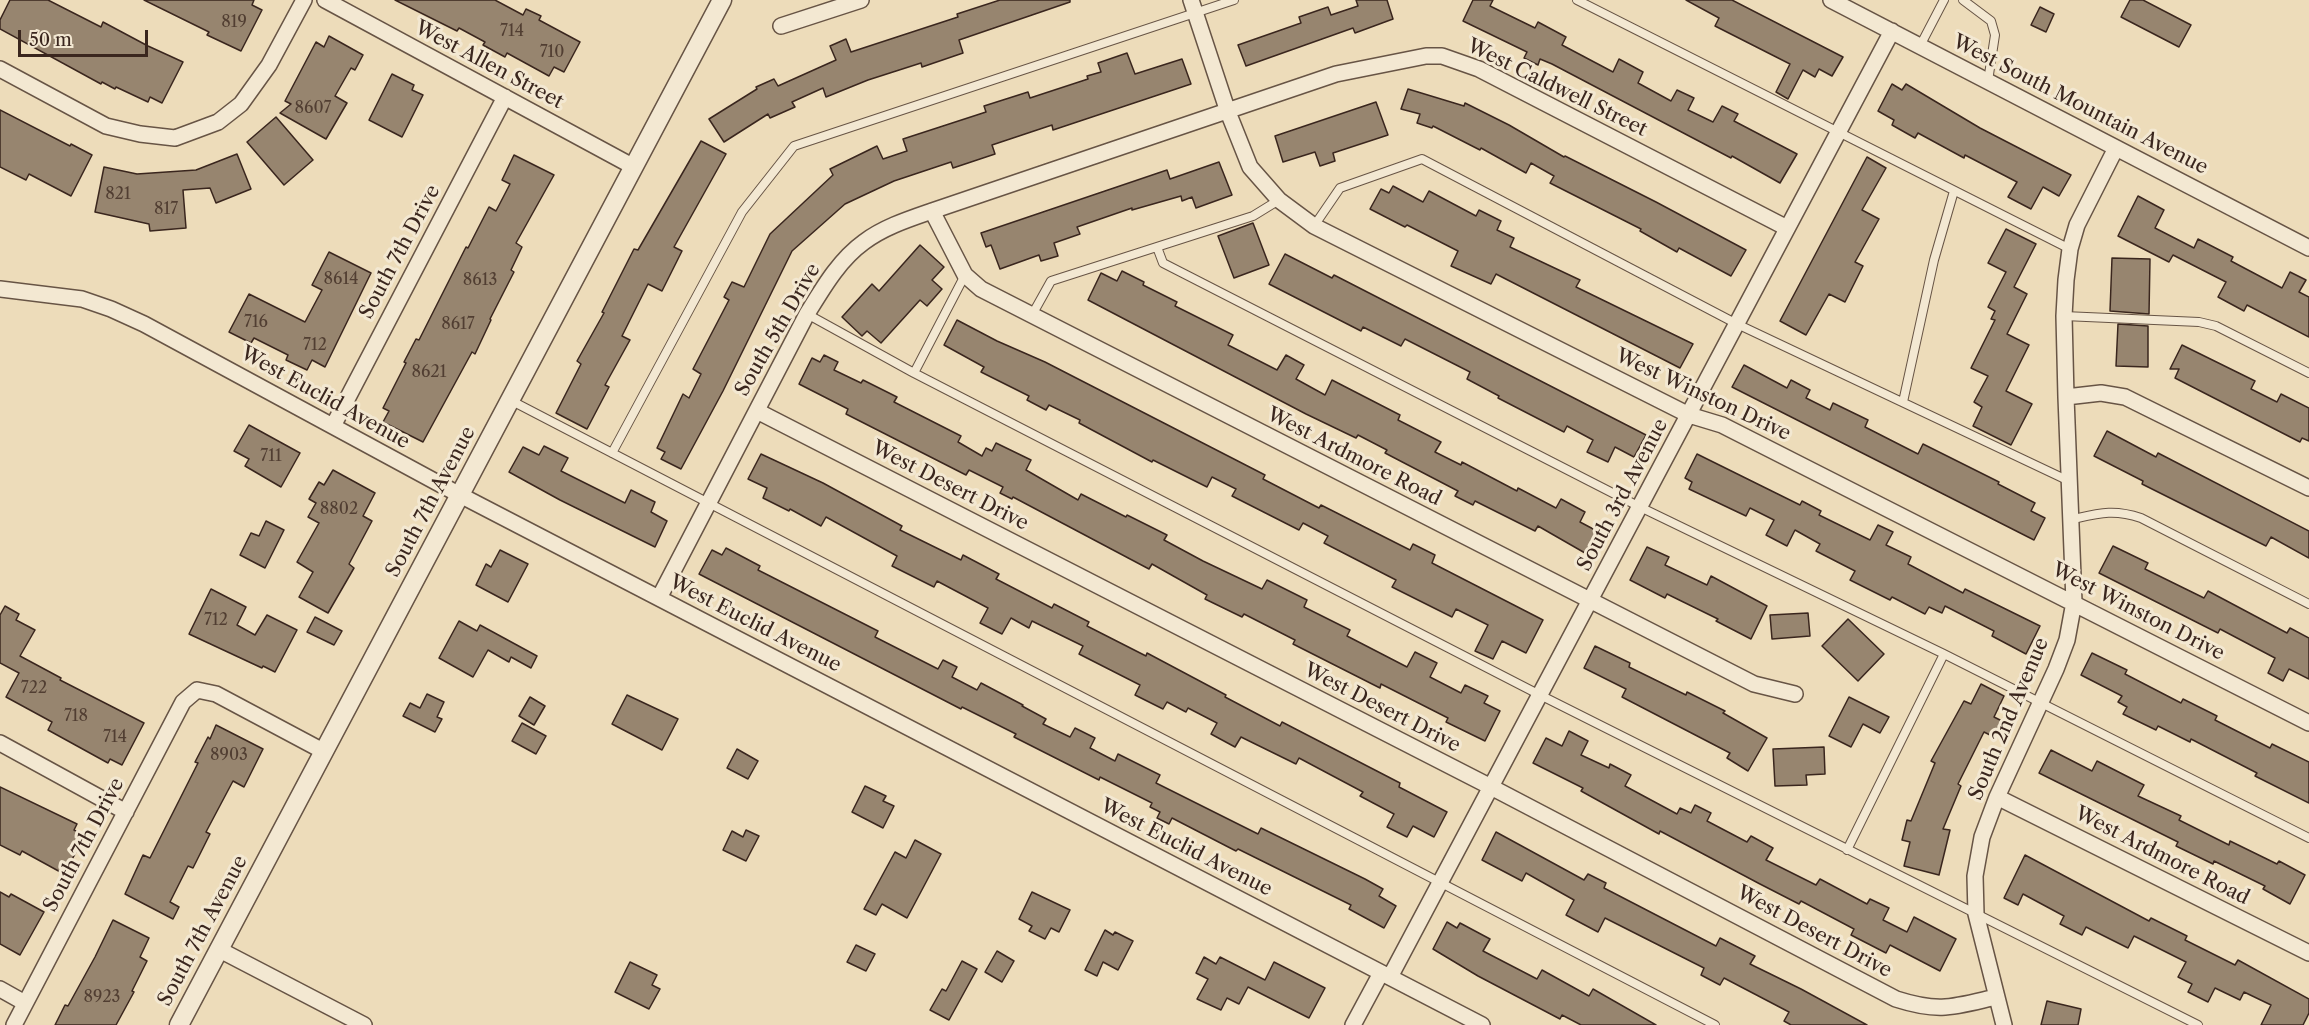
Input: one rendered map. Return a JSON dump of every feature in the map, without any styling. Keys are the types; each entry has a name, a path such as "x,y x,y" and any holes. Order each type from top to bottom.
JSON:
{"street":[{"path":"0,69 106,126 140,134 175,138 218,122 241,104 269,65 304,0"},
{"name":"West Allen Street","path":"325,0 634,167"},
{"name":"South 7th Avenue","path":"179,1025 722,0"},
{"path":"781,26 861,0"},
{"name":"West South Mountain Avenue","path":"1831,0 2309,248"},
{"name":"West Winston Drive","path":"1193,6 1228,112 1250,167 1279,200 1314,226 1689,415 1722,425 2309,723"},
{"name":"South 3rd Avenue","path":"1353,1025 1441,881 1892,31"},
{"name":"West Caldwell Street","path":"1228,112 1336,74 1426,56 1442,56 1479,69 1787,228"},
{"name":"South 7th Drive","path":"333,426 505,98"},
{"name":"South 5th Drive","path":"659,598 807,314 825,284 864,241 894,225 932,211 1228,112"},
{"name":"South 2nd Avenue","path":"2004,1025 1976,915 1975,876 1982,837 1997,797 2042,703 2067,640 2074,602 2073,519 2064,316 2070,249 2077,225 2116,148"},
{"name":"West Ardmore Road","path":"932,211 965,275 981,289 1754,684 1795,694"},
{"name":"West Euclid Avenue","path":"0,289 82,299 111,309 195,351 460,495 1482,1025"},
{"path":"2066,397 2101,393 2126,396 2309,488"},
{"name":"West Desert Drive","path":"757,411 1896,999 1922,1007 1948,1008 1996,996"},
{"name":"South 7th Drive","path":"14,1025 183,702 197,690 216,694 323,751"},
{"path":"0,743 126,812"},
{"name":"West Ardmore Road","path":"1997,797 2309,953"},
{"path":"218,949 364,1025"},
{"path":"0,989 25,1003"}],"lane":[{"path":"612,453 742,212 794,146 1193,6 1234,0"},
{"path":"1577,0 2070,249"},
{"path":"1920,46 1944,0"},
{"path":"1963,0 1991,21 1995,35 1988,81"},
{"path":"1314,226 1340,188 1422,159 1737,324 2070,481"},
{"path":"1903,402 1934,260 1954,191"},
{"path":"1032,315 1051,280 1253,216 1279,200"},
{"path":"1157,247 1163,263 1640,507 1944,654 2309,838"},
{"path":"914,373 965,275"},
{"path":"807,314 914,373 1540,695 2198,1025"},
{"path":"2064,316 2199,322 2216,326 2309,373"},
{"path":"510,400 1715,1025"},
{"path":"2073,519 2107,511 2140,518 2309,604"},
{"path":"1847,850 1944,654"}],"building":[{"path":"10,0 48,0 101,27 103,22 183,62 162,103 150,97 148,102 116,87 115,89 102,82 101,84 0,29 0,20"},
{"path":"144,0 254,0 252,5 262,10 241,51 207,35 209,32"},
{"path":"395,0 495,0 523,15 526,9 541,16 539,20 580,42 564,72 554,67 549,76 507,53 505,57 483,45 485,42 459,28 457,31"},
{"path":"1000,0 1070,0 1070,2 959,40 963,53 922,67 921,63 868,80 826,97 823,88 792,102 795,107 770,118 768,114 724,142 709,119 757,89 756,87 774,79 778,86 836,60 830,46 846,39 851,52 958,17 957,14"},
{"path":"1356,0 1387,0 1393,19 1355,33 1353,28 1246,66 1238,45 1301,23 1299,17 1328,7 1331,15 1358,6"},
{"path":"1473,0 1493,0 1490,6 1535,28 1538,22 1566,37 1562,45 1613,72 1619,59 1643,72 1638,83 1671,101 1677,90 1694,98 1688,110 1713,122 1722,106 1738,114 1734,121 1797,154 1780,183 1552,64 1540,59 1538,65 1524,58 1527,52 1463,21"},
{"path":"1686,0 1732,0 1843,57 1832,76 1819,69 1815,77 1803,70 1788,99 1776,92 1790,64 1715,26 1719,18"},
{"path":"2130,0 2143,0 2191,25 2179,47 2121,17"},
{"path":"2040,7 2054,14 2046,32 2031,25"},
{"path":"329,36 363,55 355,70 351,68 335,96 347,103 326,139 280,113 291,104 285,101 316,42 324,47"},
{"path":"1127,53 1135,74 1182,59 1191,84 1053,130 1052,125 992,145 995,154 953,168 951,162 894,181 845,204 792,251 723,391 681,469 661,459 665,452 657,448 683,394 689,398 701,374 693,369 729,300 724,297 732,282 744,287 770,234 833,175 830,169 877,146 883,159 907,151 903,139 986,112 984,106 1028,92 1030,98 1088,79 1087,76 1101,72 1098,63"},
{"path":"392,74 414,85 412,90 423,95 402,137 369,120"},
{"path":"1892,84 1902,90 1906,84 1980,128 2071,175 2059,196 2043,187 2031,209 2008,197 2017,182 1965,155 1964,158 1918,133 1915,138 1892,125 1894,120 1878,111"},
{"path":"1408,89 1464,106 1465,103 1564,157 1746,250 1731,276 1679,248 1677,252 1640,231 1641,229 1550,183 1554,176 1531,163 1526,173 1481,148 1480,150 1433,126 1432,128 1417,123 1420,114 1401,109"},
{"path":"1376,102 1388,135 1333,153 1335,161 1320,166 1315,152 1283,162 1275,136"},
{"path":"0,110 92,155 71,196 29,174 26,180 0,167"},
{"path":"276,117 313,160 284,185 247,142"},
{"path":"701,141 726,154 674,247 682,251 662,291 648,284 622,336 630,340 605,385 609,387 587,429 556,413 581,364 577,361 604,313 602,312 634,249 638,250"},
{"path":"237,154 251,189 216,203 210,188 183,190 186,228 150,231 149,224 95,212 104,167 137,174 196,170"},
{"path":"514,155 554,175 516,243 522,247 511,270 514,272 475,354 472,352 423,442 383,422 389,411 383,408 406,363 404,362 416,339 419,340 466,247 468,248 489,207 496,211 510,184 502,180"},
{"path":"1867,157 1886,168 1862,210 1879,219 1855,262 1863,266 1845,302 1829,294 1806,335 1780,321"},
{"path":"1219,162 1232,195 1196,208 1192,197 1182,201 1181,196 1132,210 1132,208 1077,227 1080,234 1054,243 1058,256 1041,261 1039,255 1000,269 991,245 986,247 981,233 1167,170 1170,179"},
{"path":"1393,186 1423,202 1429,191 1476,216 1479,210 1501,221 1497,230 1514,238 1510,247 1580,280 1576,287 1693,344 1680,368 1496,274 1491,284 1451,266 1458,251 1370,209 1381,189 1389,193"},
{"path":"2138,196 2164,210 2155,228 2194,248 2198,239 2233,257 2231,261 2282,288 2290,272 2306,280 2299,292 2309,297 2309,337 2247,305 2244,311 2218,297 2226,282 2173,255 2169,262 2118,236"},
{"path":"1253,223 1269,265 1234,278 1218,236"},
{"path":"2006,229 2036,244 2014,287 2027,294 2007,334 2029,345 2006,391 2032,404 2011,445 1973,426 1982,407 1974,402 1988,376 1971,368 1995,320 1991,319 1995,311 1988,307 2006,272 1988,263"},
{"path":"920,245 944,267 932,280 942,289 927,306 920,300 881,343 867,331 862,336 842,317 872,284 879,291"},
{"path":"329,252 371,273 325,367 312,360 307,370 286,360 288,355 254,338 251,343 229,332 249,294 305,322 322,290 312,285"},
{"path":"1285,254 1332,278 1334,275 1646,435 1634,457 1615,447 1608,462 1587,452 1593,440 1567,426 1564,432 1498,398 1499,396 1467,379 1470,372 1405,339 1401,346 1363,327 1361,331 1269,284"},
{"path":"2112,258 2150,259 2149,314 2110,311"},
{"path":"1122,271 1144,282 1143,285 1177,302 1175,306 1233,335 1228,345 1277,370 1286,355 1304,365 1296,379 1325,395 1332,380 1400,415 1398,420 1441,442 1435,452 1461,465 1462,462 1517,491 1518,488 1556,508 1561,499 1585,512 1580,522 1597,531 1585,553 1538,526 1535,531 1475,501 1473,505 1455,496 1458,491 1385,453 1387,450 1358,435 1356,438 1306,414 1088,300 1101,273 1117,281"},
{"path":"957,320 1045,362 1265,475 1263,479 1319,508 1321,505 1410,550 1413,544 1435,555 1432,563 1543,620 1526,653 1502,641 1493,659 1475,651 1488,625 1456,609 1452,617 1392,587 1396,580 1324,543 1328,536 1303,523 1299,530 1232,496 1236,489 1212,477 1207,487 1153,460 1152,462 1079,423 1080,420 1049,405 1046,410 1027,400 1029,396 981,372 984,367 944,345"},
{"path":"2118,324 2148,326 2148,367 2116,366"},
{"path":"2182,345 2255,381 2251,389 2277,402 2281,394 2309,408 2309,441 2302,438 2300,442 2175,378 2179,369 2170,369"},
{"path":"824,355 838,362 834,370 861,383 863,380 897,397 894,402 961,436 958,442 982,456 986,448 992,451 996,443 1031,460 1026,470 1078,500 1081,494 1126,517 1127,515 1167,535 1164,540 1262,589 1267,580 1307,600 1304,607 1350,630 1347,636 1407,667 1415,652 1437,663 1430,677 1461,693 1465,685 1488,696 1484,703 1500,711 1485,741 1446,722 1448,718 1381,684 1380,688 1293,644 1295,640 1244,614 1242,617 1205,599 1207,595 1152,564 1149,569 1013,497 1012,499 1000,493 1003,487 969,470 966,475 846,414 848,409 799,384 812,358 820,362"},
{"path":"1744,365 1787,388 1791,380 1810,390 1806,398 1830,410 1833,403 1868,420 1865,427 1918,454 1923,444 1999,482 1998,484 2035,503 2031,511 2045,518 2034,540 1732,387"},
{"path":"249,425 300,453 281,487 245,466 249,459 234,451"},
{"path":"2107,431 2156,457 2158,453 2309,531 2309,558 2271,537 2266,546 2142,484 2143,481 2094,456"},
{"path":"544,446 568,458 561,471 625,503 631,490 655,502 651,512 667,521 655,547 509,472 523,447 539,455"},
{"path":"761,454 823,483 902,526 900,530 961,560 963,555 999,574 996,579 1052,608 1054,604 1089,622 1087,626 1146,656 1147,653 1280,726 1282,722 1400,783 1399,787 1447,812 1434,837 1413,826 1407,837 1387,827 1394,814 1360,796 1363,792 1299,758 1296,764 1241,737 1235,747 1211,734 1217,723 1188,708 1186,712 1167,702 1163,709 1135,695 1140,685 1079,654 1083,646 1032,621 1029,628 1011,618 1002,634 980,623 988,608 937,581 934,587 892,566 897,556 826,517 821,526 790,509 789,511 763,498 767,488 748,479"},
{"path":"1697,454 1800,505 1802,501 1821,511 1819,515 1870,540 1878,525 1893,532 1886,545 1911,557 1908,564 1963,593 1965,589 2040,626 2026,654 1992,636 1994,631 1945,606 1942,613 1929,607 1925,614 1892,597 1890,600 1850,580 1855,571 1816,551 1820,544 1795,530 1787,546 1766,535 1774,520 1750,508 1746,516 1689,489 1692,482 1685,478"},
{"path":"333,470 375,493 363,516 372,521 349,564 354,568 328,613 299,597 313,572 297,562 319,523 308,517 316,503 309,499 319,482 324,485"},
{"path":"266,521 284,530 265,568 240,555 251,533 259,536"},
{"path":"2113,546 2148,563 2145,569 2204,598 2208,591 2287,633 2290,628 2309,638 2309,679 2289,669 2283,681 2268,673 2275,658 2220,629 2218,633 2099,573"},
{"path":"1647,547 1669,557 1665,565 1707,585 1711,576 1767,606 1751,639 1716,621 1718,619 1667,594 1665,598 1630,580"},
{"path":"726,548 760,566 758,570 878,631 875,637 938,669 943,660 957,667 952,677 977,690 981,683 1046,719 1043,724 1070,737 1075,728 1095,738 1090,748 1115,761 1118,754 1160,775 1156,783 1258,834 1261,828 1383,889 1379,896 1396,906 1384,928 1349,909 1351,905 1238,849 1236,851 1172,818 1169,824 1157,818 1160,812 1150,807 1152,803 1100,777 1099,780 1014,737 1016,734 962,707 961,709 699,574 712,550 722,555"},
{"path":"500,550 528,564 508,602 476,585 486,564 491,567"},
{"path":"211,589 246,607 237,625 255,635 267,615 297,630 275,672 189,634"},
{"path":"5,606 19,614 16,620 35,630 20,656 61,678 60,680 144,723 122,765 110,759 108,763 48,730 52,722 6,697 19,673 0,663 0,615"},
{"path":"1808,613 1810,636 1772,639 1770,615"},
{"path":"315,617 342,631 334,645 307,632"},
{"path":"1848,619 1884,654 1858,681 1822,646"},
{"path":"459,621 477,631 480,625 537,656 531,668 511,657 509,662 488,650 473,677 439,658"},
{"path":"1595,646 1630,663 1629,667 1725,711 1723,713 1767,738 1748,771 1727,758 1730,753 1622,697 1626,689 1584,668"},
{"path":"2092,653 2127,670 2125,674 2181,703 2183,699 2217,716 2215,720 2270,748 2272,744 2309,762 2309,803 2255,776 2257,773 2191,739 2190,742 2158,726 2156,730 2123,714 2127,707 2118,702 2122,696 2081,675"},
{"path":"1981,684 2004,696 1994,717 2002,721 1994,737 1984,732 1958,784 1961,786 1943,829 1950,830 1939,875 1904,866 1910,842 1902,840 1907,820 1911,821 1935,763 1931,761 1964,701 1971,704"},
{"path":"427,694 444,702 437,717 442,719 435,732 403,716 410,703 420,708"},
{"path":"627,695 678,719 662,750 612,724"},
{"path":"530,697 545,706 534,725 519,716"},
{"path":"1849,697 1889,717 1880,733 1863,724 1851,747 1829,736"},
{"path":"522,723 546,736 536,754 512,741"},
{"path":"216,725 263,749 244,787 233,781 206,832 210,834 193,868 188,866 170,902 179,907 173,919 125,894 143,855 150,858 198,763 195,762"},
{"path":"1569,731 1588,741 1581,755 1609,768 1610,764 1631,775 1625,786 1677,814 1680,808 1691,813 1695,805 1711,813 1707,821 1747,842 1751,836 1773,848 1766,860 1816,885 1820,879 1867,904 1870,899 1889,908 1883,920 1907,932 1914,917 1956,939 1940,971 1890,945 1886,953 1851,935 1854,929 1801,901 1799,904 1660,831 1659,834 1581,791 1583,788 1533,763 1546,738 1562,746"},
{"path":"1824,747 1825,774 1806,775 1807,785 1775,786 1773,749"},
{"path":"737,749 758,761 748,779 727,768"},
{"path":"2051,750 2092,771 2097,761 2144,785 2138,796 2181,816 2179,820 2229,845 2230,841 2277,864 2279,861 2305,875 2290,904 2263,889 2265,886 2214,861 2213,864 2176,846 2178,842 2039,773"},
{"path":"865,786 886,796 883,801 894,806 883,828 852,812"},
{"path":"0,787 77,824 74,830 85,836 64,874 22,851 20,855 0,845"},
{"path":"746,830 759,836 746,861 723,850 732,831 743,837"},
{"path":"1496,832 1584,880 1588,874 1606,883 1604,888 1716,946 1720,938 1755,956 1750,964 1867,1025 1791,1025 1784,1021 1789,1012 1724,978 1720,985 1701,975 1704,968 1605,918 1598,932 1566,915 1574,900 1526,873 1522,881 1482,860"},
{"path":"915,840 941,854 907,918 882,904 876,915 864,909 895,852 906,858"},
{"path":"2025,855 2149,921 2151,918 2187,936 2185,940 2235,965 2238,960 2309,999 2309,1013 2303,1025 2261,1025 2271,1005 2244,992 2240,1000 2215,988 2208,1002 2188,992 2192,984 2178,977 2186,962 2134,936 2128,948 2086,927 2082,935 2060,924 2064,916 2023,894 2018,905 2004,898"},
{"path":"0,892 9,897 11,894 44,912 20,955 0,944"},
{"path":"1032,892 1070,910 1059,932 1051,928 1045,939 1029,931 1032,926 1019,919"},
{"path":"113,920 149,938 140,957 147,961 132,991 134,992 116,1025 55,1025 65,1005 68,1006"},
{"path":"1447,922 1457,928 1460,923 1490,939 1483,951 1537,979 1542,970 1589,996 1593,989 1656,1025 1581,1025 1562,1015 1560,1019 1478,976 1433,949"},
{"path":"1105,930 1133,941 1118,970 1103,962 1097,976 1085,970"},
{"path":"856,945 875,954 866,971 847,962"},
{"path":"997,951 1014,961 1002,982 985,972"},
{"path":"1204,957 1216,964 1220,957 1265,980 1274,962 1325,988 1309,1018 1248,987 1239,1004 1227,998 1221,1010 1197,999 1208,979 1196,973"},
{"path":"962,961 977,969 949,1020 930,1010 942,989 946,991"},
{"path":"630,962 657,975 652,985 660,989 649,1009 615,992"},
{"path":"2047,1001 2081,1009 2078,1025 2041,1025"}]}
